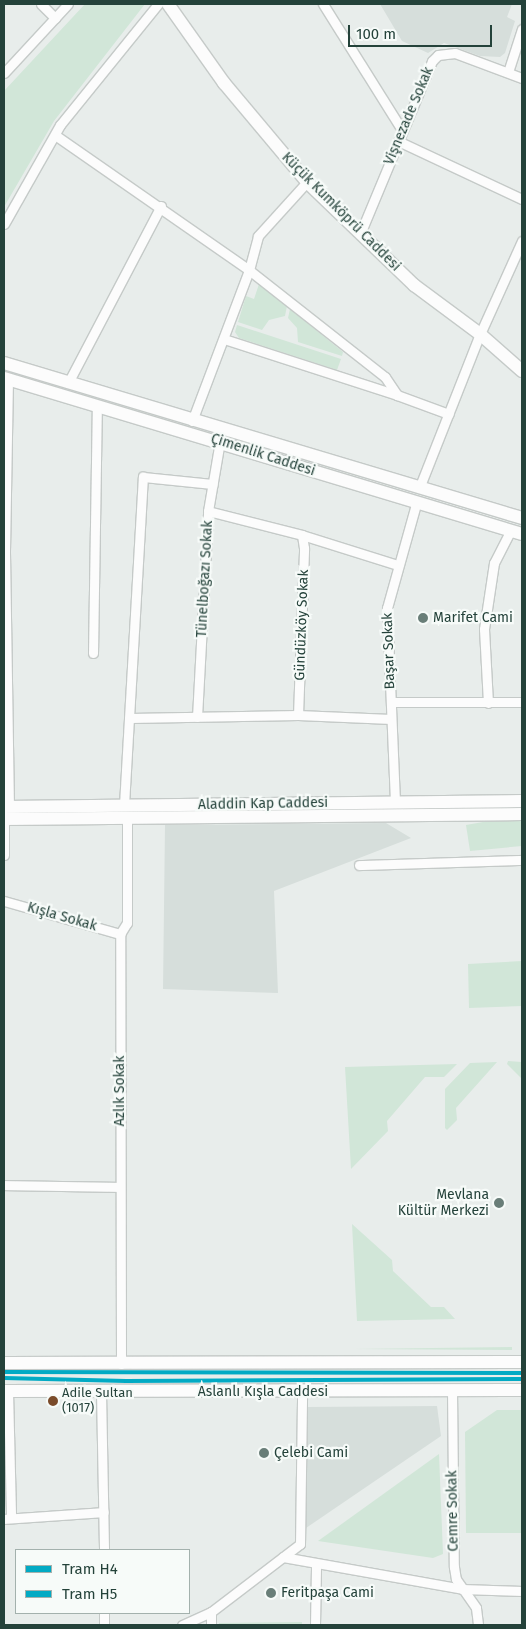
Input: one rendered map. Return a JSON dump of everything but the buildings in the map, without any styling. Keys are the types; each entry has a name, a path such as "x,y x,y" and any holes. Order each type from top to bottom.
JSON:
{"street":[{"path":"41,4 55,18"},
{"path":"4,73 68,4"},
{"path":"4,224 55,135 158,4"},
{"name":"Küçük Kumköprü Caddesi","path":"168,4 224,83 307,182 414,285 480,334 522,371"},
{"path":"324,4 402,130"},
{"path":"508,72 522,29"},
{"name":"Vişnezade Sokak","path":"360,234 432,61 438,55 455,53 522,78"},
{"path":"55,135 161,206 250,270 385,377 397,395"},
{"path":"398,141 522,199"},
{"path":"192,421 250,270 258,236 307,182"},
{"path":"68,383 161,206"},
{"path":"420,486 480,334 522,241"},
{"path":"224,339 397,395 449,414"},
{"name":"Çimenlik Caddesi","path":"4,363 192,421 420,486 522,518"},
{"path":"6,378 6,806"},
{"name":"Çimenlik Caddesi","path":"6,378 220,441 416,504 516,533"},
{"path":"93,653 96,405"},
{"name":"Tünelboğazı Sokak","path":"197,717 208,511 220,441"},
{"path":"124,805 143,477 213,484"},
{"name":"Başar Sokak","path":"395,802 388,608 398,565 416,504"},
{"path":"208,511 302,535 398,565"},
{"path":"488,703 484,629 494,562 516,533"},
{"name":"Gündüzköy Sokak","path":"298,715 304,548 302,535"},
{"path":"391,702 522,702"},
{"path":"130,718 298,715 391,719"},
{"name":"Aladdin Kap Caddesi","path":"6,806 522,800"},
{"path":"393,816 395,802"},
{"name":"Aladdin Kap Caddesi","path":"4,819 522,814"},
{"path":"4,819 4,855"},
{"name":"Azlık Sokak","path":"121,1364 120,934 128,923 127,819"},
{"path":"359,865 522,860"},
{"name":"Kışla Sokak","path":"4,901 120,934"},
{"path":"4,1185 120,1188"},
{"name":"Aslanlı Kışla Caddesi","path":"4,1363 522,1362"},
{"name":"Cemre Sokak","path":"452,1390 454,1567 462,1589 476,1608 478,1625"},
{"name":"Aslanlı Kışla Caddesi","path":"6,1391 302,1392 522,1390"},
{"path":"6,1391 8,1518 104,1512"},
{"path":"101,1392 104,1549"},
{"path":"182,1625 211,1612 300,1544 302,1392"},
{"path":"283,1557 316,1565 462,1589 522,1590"},
{"path":"314,1625 316,1565"},
{"path":"211,1612 211,1625"}],"shaded area":[{"path":"380,4 512,4 507,17 515,21 505,53 500,57 480,56 444,43 428,53 402,41"},
{"path":"386,823 411,838 274,891 278,993 163,989 165,825"},
{"path":"437,1406 441,1436 306,1528 308,1407"}],"green space":[{"path":"85,4 145,4 54,121 4,207 4,91"},
{"path":"259,284 287,306 285,316 269,320 262,330 238,322 246,296 254,299"},
{"path":"290,309 343,352 342,356 298,342 297,328 288,318"},
{"path":"237,325 341,359 337,370 239,338 235,332"},
{"path":"522,815 522,846 470,851 466,825"},
{"path":"522,961 522,1006 469,1008 468,964"},
{"path":"508,1061 522,1062 522,1079 507,1064"},
{"path":"497,1062 456,1108 457,1120 447,1130 445,1128 445,1089 470,1063"},
{"path":"457,1064 444,1077 425,1077 387,1121 388,1131 351,1169 345,1067"},
{"path":"352,1224 392,1260 393,1271 431,1307 444,1307 455,1319 357,1321"},
{"path":"512,1347 512,1350 354,1349"},
{"path":"497,1410 522,1410 522,1533 466,1533 465,1432"},
{"path":"439,1454 443,1554 433,1558 318,1541"},
{"path":"302,1622 302,1625 219,1625 219,1623"}],"tram line":[{"name":"H5","path":"4,1372 522,1373"},
{"name":"H4","path":"4,1378 126,1381 522,1379"}],"place":[{"name":"Marifet Cami","path":"423,618"},
{"name":"Mevlana Kültür Merkezi","path":"499,1203"},
{"name":"Adile Sultan (1017)","path":"53,1401"},
{"name":"Çelebi Cami","path":"264,1453"},
{"name":"Feritpaşa Cami","path":"271,1593"}]}
